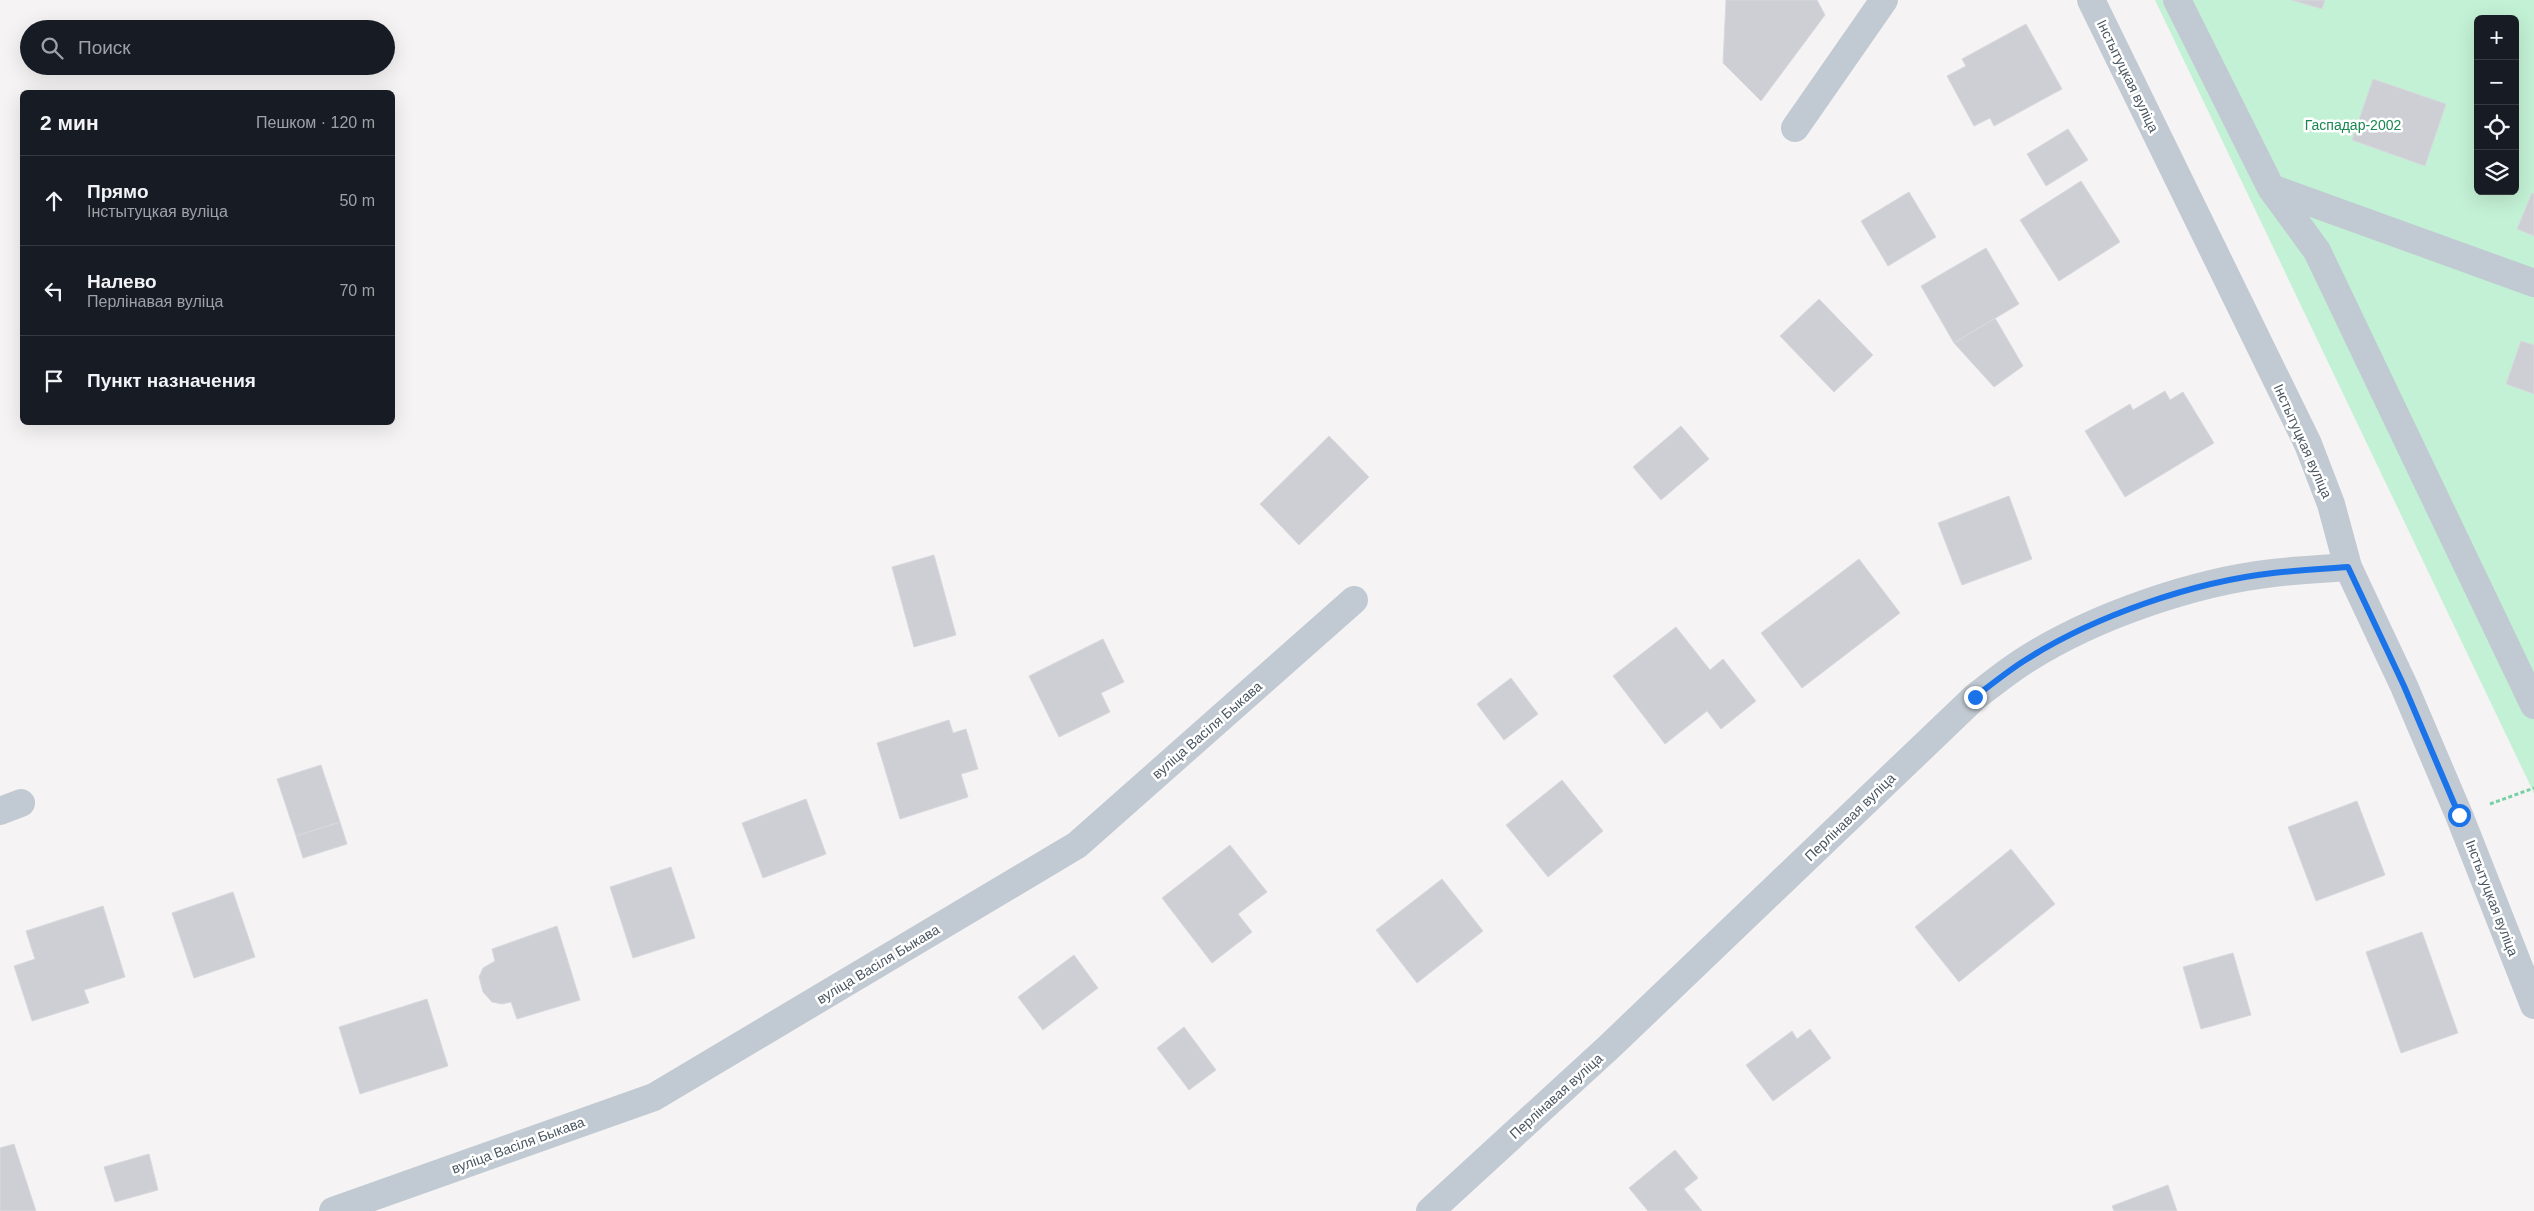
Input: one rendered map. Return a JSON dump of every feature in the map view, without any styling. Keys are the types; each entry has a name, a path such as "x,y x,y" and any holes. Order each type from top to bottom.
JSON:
{"street":[{"path":"1796,128 1884,0"},
{"name":"Інстытуцкая вуліца","path":"2091,0 2308,444 2331,504 2348,567 2404,686 2459,815 2534,1006"},
{"path":"2177,0 2271,188 2317,251 2534,705"},
{"path":"2271,188 2534,283"},
{"name":"Перлінавая вуліца","path":"1430,1211 1608,1047 1975,697 2027,659 2085,628 2126,611 2206,586 2272,573 2348,567"},
{"name":"вуліца Васіля Быкава","path":"332,1211 654,1097 1077,845 1354,600"}],"path":[{"path":"2459,815 2534,788"}],"green space":[{"name":"Гаспадар-2002","path":"2155,0 2534,0 2534,794"}],"building":[{"path":"1726,0 1817,0 1825,15 1761,101 1723,63"},
{"path":"2291,0 2325,0 2322,9"},
{"path":"2026,24 2062,89 1994,126 1990,118 1974,126 1947,76 1966,66 1962,59"},
{"path":"2373,79 2446,104 2425,166 2352,140"},
{"path":"2068,129 2088,160 2046,186 2027,154"},
{"path":"2081,181 2120,242 2059,281 2020,220"},
{"path":"1909,192 1936,237 1888,266 1861,221"},
{"path":"2532,193 2534,194 2534,236 2517,229"},
{"path":"1986,248 2019,304 1954,343 1921,286"},
{"path":"1819,299 1873,355 1834,392 1780,336"},
{"path":"1995,318 2023,366 1994,387 1954,343"},
{"path":"2521,341 2534,345 2534,394 2506,384"},
{"path":"2165,391 2170,400 2183,392 2214,443 2125,497 2085,431 2130,404 2133,410"},
{"path":"1681,426 1709,459 1661,500 1633,467"},
{"path":"1329,436 1369,477 1299,545 1260,504"},
{"path":"2009,496 2032,559 1962,585 1938,523"},
{"path":"934,555 956,635 914,647 892,567"},
{"path":"1859,559 1900,613 1802,688 1761,633"},
{"path":"1676,627 1710,670 1723,659 1756,701 1721,729 1707,711 1665,744 1613,676"},
{"path":"1103,639 1124,682 1101,693 1110,712 1059,737 1029,676"},
{"path":"1511,678 1538,714 1504,740 1477,704"},
{"path":"949,720 953,733 966,729 978,769 961,774 968,797 900,819 877,743"},
{"path":"321,765 340,822 296,836 277,779"},
{"path":"1562,780 1603,831 1548,877 1506,825"},
{"path":"806,799 826,854 763,878 742,823"},
{"path":"2357,801 2385,875 2316,901 2288,827"},
{"path":"340,822 347,844 303,858 296,836"},
{"path":"1230,845 1267,892 1238,914 1252,932 1212,963 1162,898"},
{"path":"2011,849 2055,904 1959,982 1915,927"},
{"path":"671,867 695,938 633,958 610,887"},
{"path":"1442,879 1483,931 1417,983 1376,930"},
{"path":"233,892 255,957 194,978 172,913"},
{"path":"103,906 125,977 84,990 89,1003 32,1021 14,966 35,959 26,931"},
{"path":"557,926 580,1000 517,1019 511,1002 502,1004 492,1002 483,992 479,977 483,968 495,961 492,949"},
{"path":"2422,932 2458,1033 2401,1053 2366,952"},
{"path":"2233,953 2251,1015 2201,1029 2183,967"},
{"path":"1074,955 1098,988 1043,1030 1018,997"},
{"path":"427,999 448,1066 360,1094 339,1027"},
{"path":"1184,1027 1216,1070 1189,1090 1157,1048"},
{"path":"1810,1029 1831,1058 1773,1101 1746,1065 1792,1031 1797,1039"},
{"path":"14,1144 36,1211 0,1211 0,1148"},
{"path":"1675,1150 1698,1178 1684,1189 1702,1211 1648,1211 1629,1188"},
{"path":"149,1154 158,1190 115,1202 104,1167"},
{"path":"2168,1185 2177,1211 2114,1211 2112,1206"}],"route":[{"path":"1975,697 2027,659 2077,631 2126,611 2206,586 2272,573 2348,567 2404,686 2459,815"}]}
